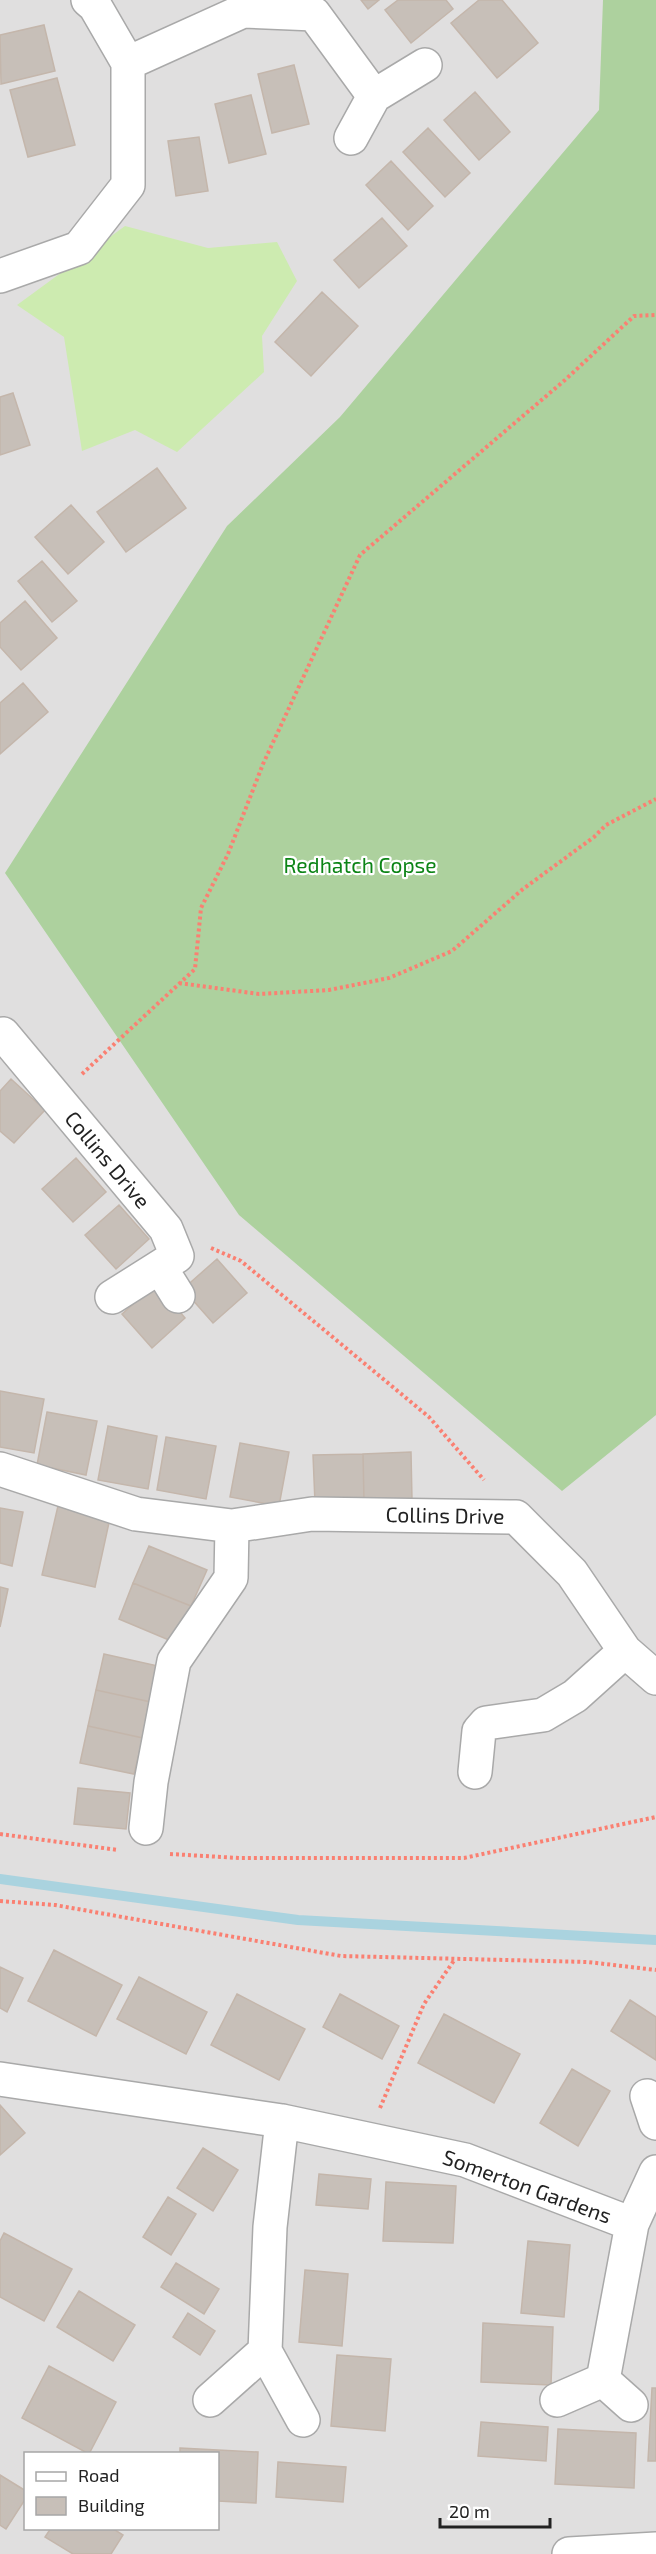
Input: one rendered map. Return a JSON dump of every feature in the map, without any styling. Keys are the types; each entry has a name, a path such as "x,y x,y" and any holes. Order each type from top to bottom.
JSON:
{"street":[{"path":"0,276 79,248 128,185 128,63 95,6 88,0"},
{"path":"128,63 243,11 314,14 374,96"},
{"path":"351,138 374,96 426,65"},
{"name":"Collins Drive","path":"7,1052 52,1095 165,1229 177,1256 112,1297"},
{"path":"160,1267 178,1296"},
{"name":"Collins Drive","path":"0,1469 136,1514 232,1526 312,1514 516,1517 572,1573 625,1651 656,1678"},
{"path":"147,1844 151,1782 174,1661 231,1578 232,1526"},
{"path":"475,1772 479,1731 486,1723 543,1715 575,1696 625,1651"},
{"name":"Somerton Gardens","path":"0,2079 282,2121 465,2160 632,2224"},
{"path":"282,2121 270,2227 265,2351 303,2420"},
{"name":"Somerton Gardens","path":"603,2380 632,2224 656,2172"},
{"path":"210,2400 265,2351"},
{"path":"557,2400 603,2380 632,2405"},
{"path":"569,2554 656,2549"}],"path":[{"path":"52,1095 76,1079 195,969 201,908 228,854 263,764 360,555 565,380 634,316 656,315"},
{"path":"178,983 259,994 328,990 389,978 452,951 523,889 594,837 606,825 656,799"},
{"path":"165,1229 241,1261 429,1417 516,1517"},
{"path":"0,1834 147,1844 239,1858 464,1857 656,1817"},
{"path":"0,1901 55,1905 341,1956 588,1962 656,1970"},
{"path":"367,2139 424,2004 455,1959"}],"shaded area":[{"path":"0,0 656,0 656,2554 0,2554"}],"green space":[{"name":"Redhatch Copse","path":"603,0 656,0 656,1415 562,1491 239,1215 5,873 227,526 340,417 599,110"},
{"path":"125,226 208,248 277,242 297,281 262,336 264,372 177,452 135,430 82,451 64,337 17,305"}],"building":[{"path":"361,0 379,0 368,9"},
{"path":"398,0 446,0 453,9 411,43 385,10"},
{"path":"479,0 502,0 538,43 497,78 451,23"},
{"path":"44,25 55,71 1,84 0,35"},
{"path":"294,65 309,124 272,133 258,74"},
{"path":"57,78 75,145 28,157 10,90"},
{"path":"475,92 510,132 479,160 444,120"},
{"path":"251,95 266,154 229,163 215,104"},
{"path":"428,128 470,173 445,197 403,152"},
{"path":"199,137 208,191 176,196 168,141"},
{"path":"391,161 433,206 408,230 366,185"},
{"path":"382,218 407,246 359,288 334,260"},
{"path":"322,292 358,326 311,376 275,342"},
{"path":"13,393 30,445 0,455 0,397"},
{"path":"157,468 186,508 126,552 97,512"},
{"path":"71,505 104,542 68,574 35,537"},
{"path":"42,561 77,601 52,622 18,581"},
{"path":"25,601 57,638 21,670 0,647 0,623"},
{"path":"23,683 48,712 0,754 0,703"},
{"path":"11,1079 45,1110 14,1143 0,1131 0,1091"},
{"path":"76,1158 106,1192 73,1222 42,1189"},
{"path":"119,1205 149,1239 116,1269 85,1235"},
{"path":"217,1259 247,1293 213,1323 183,1289"},
{"path":"156,1284 185,1318 152,1348 122,1314"},
{"path":"0,1391 44,1399 34,1453 0,1447"},
{"path":"47,1412 97,1421 86,1475 37,1465"},
{"path":"108,1426 157,1436 148,1489 98,1480"},
{"path":"166,1437 216,1446 206,1499 157,1490"},
{"path":"240,1443 289,1452 279,1506 230,1497"},
{"path":"411,1452 412,1500 364,1501 363,1454"},
{"path":"363,1454 364,1501 315,1503 313,1455"},
{"path":"58,1506 110,1518 95,1587 42,1575"},
{"path":"0,1508 23,1512 12,1566 0,1563"},
{"path":"149,1546 207,1570 191,1606 133,1583"},
{"path":"133,1583 191,1606 176,1643 119,1619"},
{"path":"0,1587 8,1589 0,1627"},
{"path":"104,1654 158,1666 151,1702 96,1690"},
{"path":"96,1690 151,1702 143,1738 88,1726"},
{"path":"88,1726 143,1738 134,1774 80,1763"},
{"path":"78,1788 130,1793 126,1829 74,1824"},
{"path":"54,1950 122,1985 96,2036 28,2001"},
{"path":"0,1967 23,1978 7,2012 0,2008"},
{"path":"139,1977 207,2012 186,2054 117,2019"},
{"path":"237,1994 305,2029 279,2080 211,2045"},
{"path":"340,1994 399,2026 382,2059 323,2027"},
{"path":"630,2000 656,2017 656,2060 611,2031"},
{"path":"444,2014 520,2054 494,2103 418,2063"},
{"path":"572,2069 610,2091 578,2146 540,2123"},
{"path":"0,2105 25,2133 0,2155"},
{"path":"203,2148 238,2170 213,2211 177,2188"},
{"path":"319,2174 371,2179 368,2209 316,2205"},
{"path":"386,2182 456,2186 453,2243 383,2241"},
{"path":"168,2197 196,2214 171,2255 143,2237"},
{"path":"4,2233 72,2269 44,2321 0,2297 0,2241"},
{"path":"528,2241 570,2245 564,2317 521,2313"},
{"path":"176,2263 219,2289 204,2314 161,2287"},
{"path":"305,2270 348,2274 342,2346 299,2342"},
{"path":"79,2291 135,2325 113,2361 57,2327"},
{"path":"188,2313 215,2331 200,2355 173,2337"},
{"path":"483,2323 553,2327 551,2385 481,2382"},
{"path":"337,2355 391,2359 385,2431 331,2426"},
{"path":"49,2366 116,2402 90,2452 85,2452 22,2418"},
{"path":"652,2388 656,2388 656,2461 648,2461"},
{"path":"481,2422 548,2427 546,2461 478,2456"},
{"path":"558,2429 636,2433 634,2488 555,2484"},
{"path":"180,2448 258,2452 256,2503 219,2501 219,2452 180,2452"},
{"path":"278,2462 346,2467 343,2502 276,2497"},
{"path":"0,2475 24,2490 24,2501 6,2529 0,2525"},
{"path":"50,2530 115,2530 123,2535 111,2554 73,2554 45,2537"}],"waterway":[{"path":"0,1879 298,1920 656,1940"}]}
